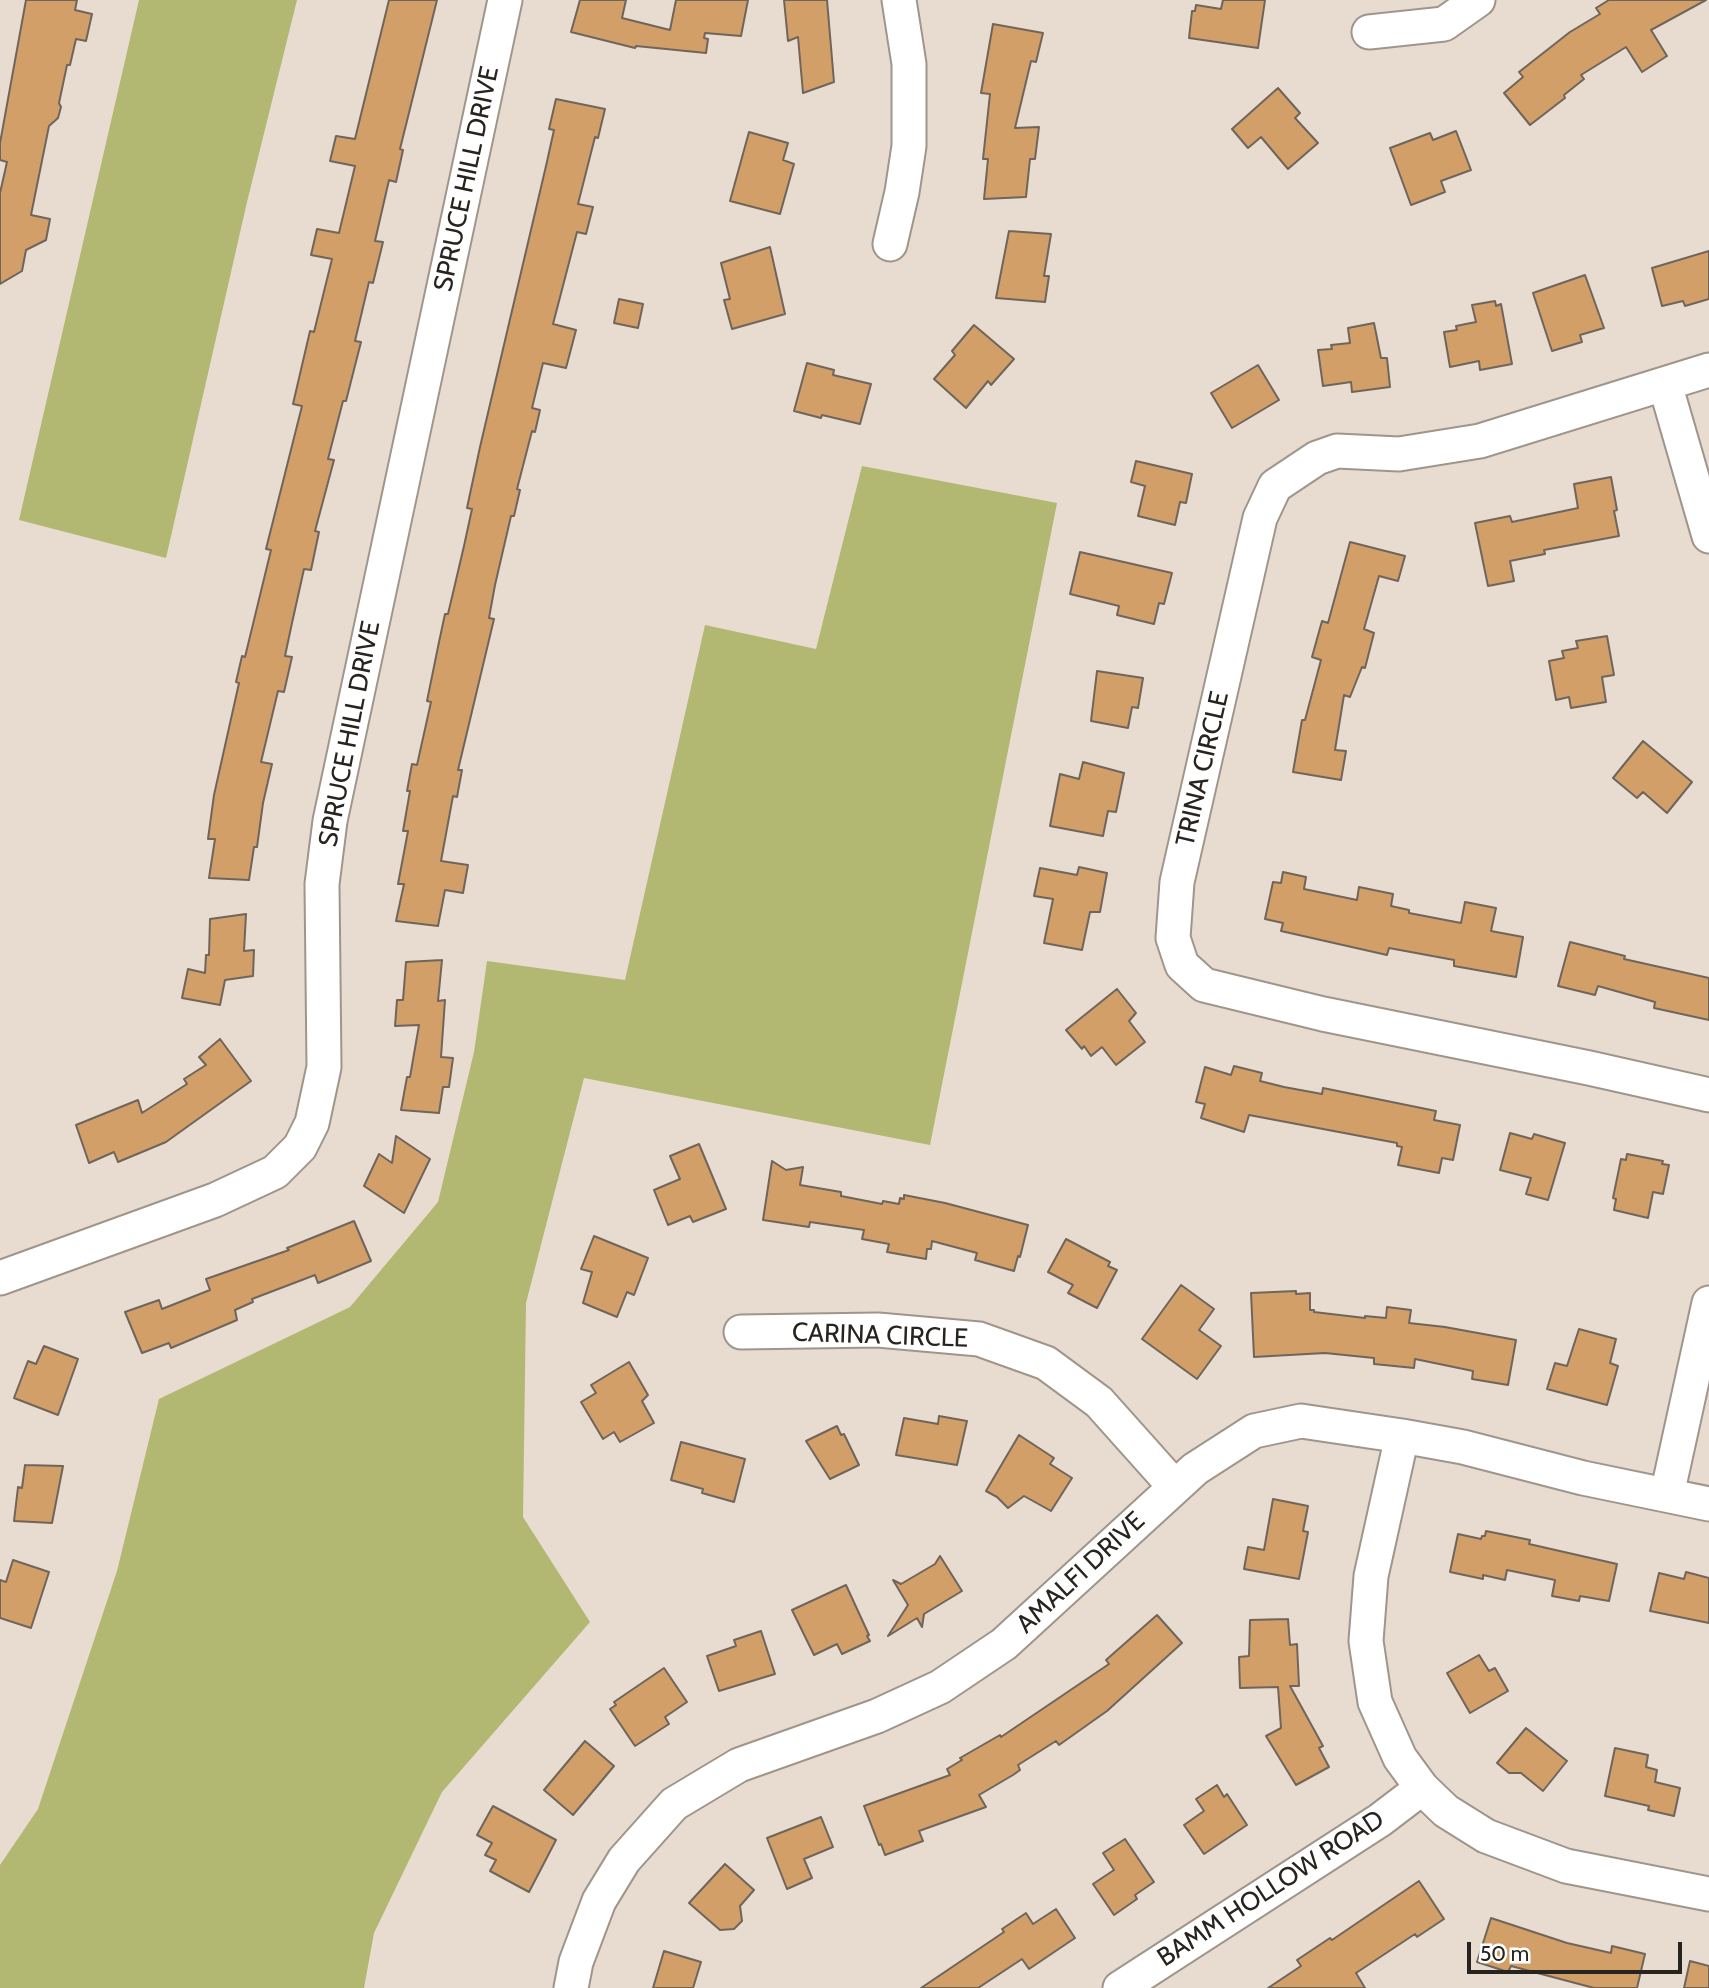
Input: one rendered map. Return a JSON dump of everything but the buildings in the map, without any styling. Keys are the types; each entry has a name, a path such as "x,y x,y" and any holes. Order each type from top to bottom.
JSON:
{"street":[{"name":"SPRUCE HILL DRIVE","path":"0,1278 215,1200 275,1172 300,1147 312,1123 324,1067 322,884 330,821 505,0"},
{"path":"890,244 909,146 909,64 899,0"},
{"path":"1369,32 1444,24 1478,0"},
{"name":"TRINA CIRCLE","path":"1709,370 1480,441 1399,454 1337,451 1317,458 1275,486 1260,518 1180,868 1172,938 1182,965 1204,985 1323,1014 1709,1095"},
{"path":"1665,384 1709,536"},
{"path":"1667,1495 1709,1303"},
{"name":"CARINA CIRCLE","path":"741,1332 878,1330 979,1339 1046,1363 1099,1402 1175,1487"},
{"name":"AMALFI DRIVE","path":"571,1988 576,1962 599,1900 624,1860 674,1804 739,1765 877,1716 940,1687 1004,1644 1195,1469 1254,1431 1301,1422 1402,1436 1463,1447 1583,1478 1709,1504"},
{"path":"1402,1436 1371,1576 1366,1641 1375,1702 1401,1758 1422,1788 1446,1811 1486,1836 1566,1866 1709,1894"},
{"name":"BAMM HOLLOW ROAD","path":"1120,1988 1380,1820 1422,1788"}],"green space":[{"path":"139,0 297,0 247,202 166,558 19,520"},
{"path":"862,466 1057,503 930,1145 584,1078 526,1303 523,1517 590,1622 442,1792 374,1933 364,1988 0,1988 0,1865 38,1809 117,1571 159,1399 350,1307 438,1202 474,1052 487,961 625,980 705,625 816,649"}]}
